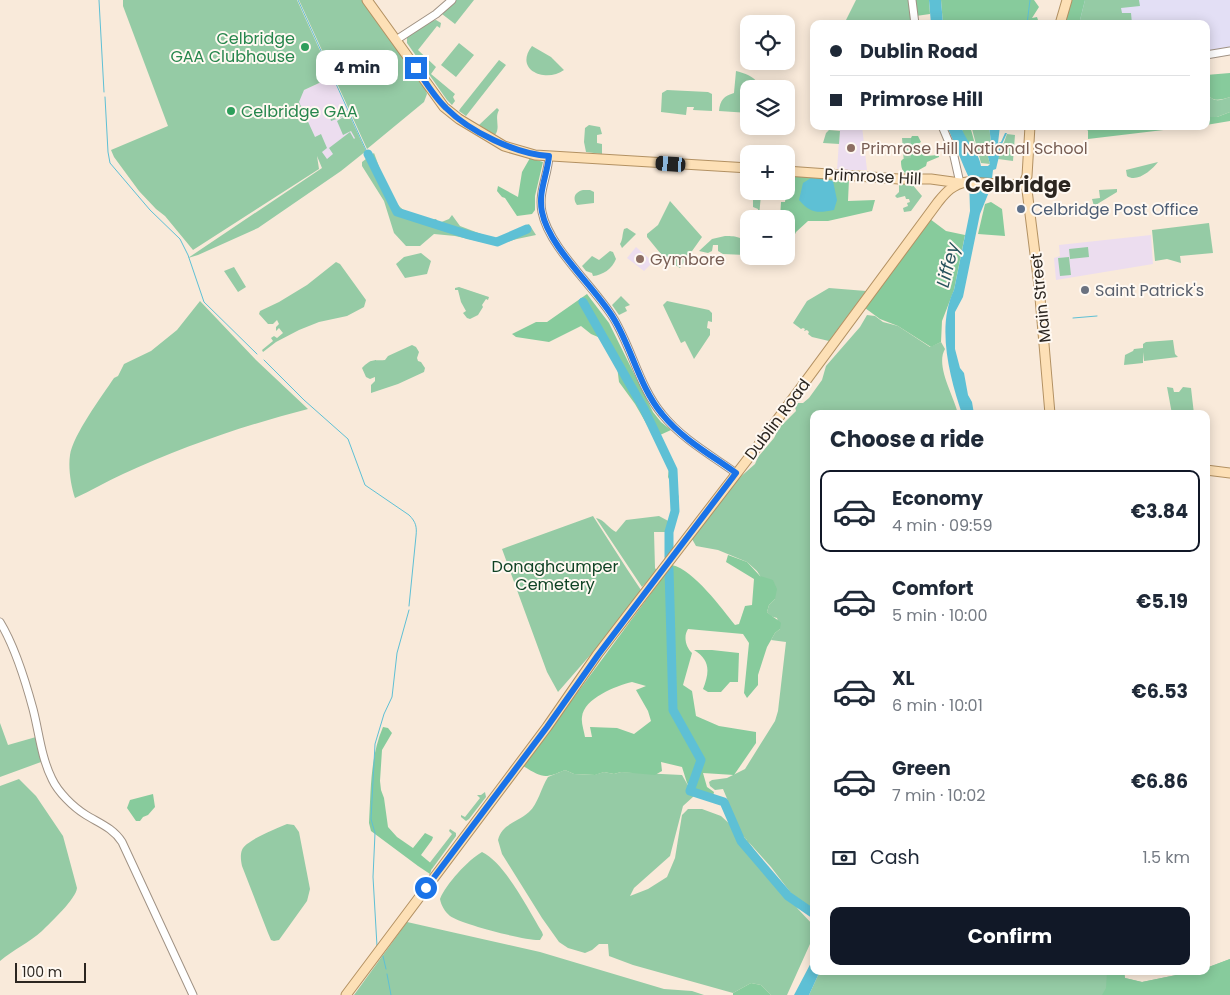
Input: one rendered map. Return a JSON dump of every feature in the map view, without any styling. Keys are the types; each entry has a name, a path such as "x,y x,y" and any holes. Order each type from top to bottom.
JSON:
{"main road":[{"path":"367,0 442,104 454,115 504,146 530,154 549,156 740,167"},
{"path":"1061,20 1067,0"},
{"path":"1024,183 1027,176 1030,130"},
{"name":"Primrose Hill","path":"795,172 1017,185 1024,183"},
{"name":"Dublin Road","path":"346,995 920,225 944,195 954,186 963,182"},
{"name":"Main Street","path":"1024,183 1027,190 1040,286 1050,410"},
{"path":"1210,470 1230,472"}],"street":[{"path":"396,40 436,14 452,0"},
{"path":"912,0 914,20"},
{"path":"1210,54 1230,51"},
{"path":"944,130 954,152 963,182"},
{"path":"549,156 541,196 542,212 550,233 614,319 661,413 684,436 736,473"},
{"path":"0,622 30,699 43,753 52,780 80,811 106,826 120,838 193,995"}],"shaded area":[{"path":"1071,0 1230,0 1230,48 1210,51 1210,20 1065,20"},
{"path":"332,77 359,135 322,168 293,95"},
{"name":"Primrose Hill National School","path":"840,130 862,130 867,170 837,170"},
{"path":"1151,235 1153,264 1056,280 1054,258 1060,256 1059,245"},
{"name":"Gymbore","path":"636,247 653,262 644,271 627,258"}],"green space":[{"name":"Celbridge GAA","path":"123,0 297,0 332,77 304,90 299,102 315,137 321,134 327,148 322,152 327,159 333,154 329,148 350,132 355,138 351,131 343,135 337,121 345,116 331,121 330,117 347,110 366,151 341,171 258,228 188,258 322,168 317,156 319,169 193,250 165,216 139,191 111,150 168,126 123,6"},
{"path":"299,0 363,0 425,87 427,94 424,102 367,149"},
{"path":"456,0 474,0 455,24 442,14"},
{"path":"856,0 908,0 912,20 846,20"},
{"path":"912,0 929,0 930,14 916,16"},
{"path":"941,0 1034,0 1039,7 1032,18 1037,17 1038,20 943,20"},
{"path":"1071,0 1085,0 1080,20 1065,20"},
{"path":"1085,0 1139,0 1140,6 1121,8 1122,13 1131,13 1132,20 1080,20"},
{"path":"436,20 441,23 440,28 437,26 418,50 436,67 431,74 455,94 453,97 455,101 452,105 407,43 407,36 430,21"},
{"path":"459,43 474,55 456,77 441,65"},
{"path":"532,46 551,57 564,70 557,74 549,75 541,75 534,72 529,68 527,62 527,55"},
{"path":"499,60 506,65 466,116 459,111 460,109"},
{"path":"736,71 756,80 740,80 740,112 719,111 723,99 734,93"},
{"path":"1230,73 1230,97 1217,100 1210,96 1210,75"},
{"path":"667,90 708,92 712,94 712,111 693,110 694,107 687,107 686,115 661,112 662,93"},
{"path":"1210,97 1216,100 1230,97 1230,112 1217,117 1210,117"},
{"path":"497,108 499,110 497,132 495,135 479,125"},
{"path":"1230,112 1230,121 1210,124 1210,117 1217,117"},
{"path":"589,125 600,127 602,134 597,135 597,143 602,144 602,154 586,152 584,142 585,128"},
{"path":"829,130 840,131 839,144 823,143"},
{"path":"962,130 971,130 978,155 964,136"},
{"path":"972,130 990,130 991,142 988,157 990,164 981,163"},
{"path":"1087,130 1163,130 1088,139"},
{"path":"1007,134 1015,135 1013,161 998,159"},
{"path":"912,136 918,136 921,142 918,144 925,146 925,156 939,155 939,157 927,162 926,166 917,171 916,177 903,171 901,165 903,159 911,158"},
{"path":"902,138 911,138 912,176 905,176"},
{"path":"374,153 389,191 400,207 408,213 424,219 436,219 439,223 449,219 452,215 460,226 497,240 529,224 536,235 495,245 455,236 434,234 420,246 406,246 394,233 384,201 362,166 362,162"},
{"path":"530,158 543,162 535,196 535,210 532,214 517,216 505,198 497,191 498,186 518,197 522,172"},
{"path":"1158,162 1152,169 1140,177 1131,178 1127,176 1126,170"},
{"path":"795,176 849,179 848,201 875,200 872,211 828,221 808,221 795,234 795,210 781,210 781,202 785,202 785,200 795,200"},
{"path":"899,182 911,183 922,196 911,211 904,212 903,208 908,206 909,199 906,199 905,196 897,198 895,196 899,192"},
{"path":"1117,189 1117,192 1094,206 1092,199 1100,198 1099,190"},
{"path":"583,190 594,192 594,203 577,205 575,196"},
{"path":"753,200 761,200 760,210 753,207"},
{"path":"670,201 702,237 680,268 665,259 647,237 647,234 658,225"},
{"path":"991,202 1002,209 1005,236 978,234 985,204"},
{"path":"930,219 946,231 965,235 954,290 942,321 941,342 931,347 898,326 880,319 865,308"},
{"path":"1209,223 1213,253 1180,256 1181,263 1167,259 1155,261 1152,230"},
{"path":"627,228 636,234 622,248 620,244 624,229"},
{"path":"725,236 740,238 740,255 723,254 718,251 718,245 713,245 712,251 708,253 699,251 712,239"},
{"path":"1088,247 1089,257 1070,259 1069,249"},
{"path":"610,251 613,252 616,259 610,269 604,273 593,276 592,273 586,271 582,266 592,256 599,260"},
{"path":"421,253 431,261 427,274 405,278 396,264 404,257"},
{"path":"1069,257 1071,275 1060,276 1058,258"},
{"path":"336,262 340,264 366,300 364,307 347,316 319,322 299,330 276,342 263,352 262,350 273,341 271,338 274,336 277,338 283,333 279,328 276,331 276,327 279,324 277,320 273,324 268,324 259,314 260,311 307,285"},
{"path":"234,267 246,287 238,292 224,271"},
{"path":"459,287 489,297 482,305 483,307 478,315 470,319 463,313 466,311 458,290 455,290 455,288"},
{"path":"829,288 866,291 829,341 812,337 808,334 807,330 804,331 805,329 801,329 793,323 807,301"},
{"path":"587,294 609,323 653,412 671,430 660,435 670,456 679,499 668,477 669,468 657,442 635,404 619,382 617,366 605,340 591,334 581,326 549,342 516,337 512,334 536,322 547,322"},
{"path":"621,296 630,305 625,307 627,311 619,315 612,305"},
{"path":"200,301 256,360 308,409 237,429 191,446 145,464 75,498 70,477 70,455 76,437 89,416 114,378 118,376 124,364 151,351 177,330"},
{"path":"667,301 709,310 712,313 712,322 708,321 707,328 710,329 710,335 694,359 685,341 681,343 663,305"},
{"path":"867,315 875,316 883,322 898,326 930,347 941,342 945,349 942,364 957,410 810,410 810,907 805,906 794,897 771,867 737,829 728,813 728,801 723,789 715,790 710,786 709,782 727,778 745,769 775,721 778,711 786,642 771,640 780,629 777,618 770,616 767,612 769,605 775,599 757,571 747,562 718,550 696,546 692,539 738,479 755,464 779,428 796,411 795,407 798,403 803,403 809,398 822,380 826,366 860,327"},
{"path":"1173,340 1175,354 1178,357 1144,361 1143,352 1143,363 1124,365 1125,355 1134,349 1143,348 1143,344 1146,342"},
{"path":"412,345 419,352 417,358 425,368 424,372 398,384 371,393 371,385 375,381 375,377 370,379 366,377 362,368 370,361 385,360 388,356"},
{"path":"1167,387 1173,388 1174,392 1179,392 1183,387 1191,388 1194,410 1171,410"},
{"name":"Donaghcumper Cemetery","path":"593,516 641,590 613,629 558,692 547,672 502,549"},
{"path":"659,516 672,523 669,532 654,532 655,568 657,571 642,587 596,518 616,532 626,520"},
{"path":"728,555 747,562 760,576 773,580 777,589 775,599 769,605 767,612 781,623 780,629 775,633 767,647 758,675 758,685 747,698 744,693 749,643 743,634 688,629 686,632 686,642 692,653 683,685 692,691 696,716 719,726 756,732 756,743 734,775 703,773 707,787 714,792 713,796 696,795 687,783 682,767 661,762 662,771 655,775 621,772 614,774 604,772 595,775 574,774 565,770 544,776 523,766 672,565 689,574 715,600 735,625 739,624 745,606 752,605 754,579 726,562","holes":["632,682 646,686 636,690 648,711 651,721 634,734 617,728 590,727 592,737 585,737 582,717 588,704 618,686"]},
{"path":"694,650 739,653 738,682 730,682 721,692 708,692 703,689 707,677 707,666 703,658"},
{"path":"0,723 8,745 36,737 42,761 0,777"},
{"path":"383,727 388,728 392,733 382,750 380,781 388,827 397,837 413,848 425,833 433,837 421,855 433,865 430,874 371,831 369,823 372,774 376,750"},
{"path":"565,770 574,774 594,775 604,772 614,774 621,772 682,775 694,796 683,806 670,856 634,888 630,896 648,889 667,877 675,858 682,815 688,809 702,809 721,816 747,840 798,909 810,922 810,944 787,995 771,995 761,985 751,983 733,993 633,965 609,956 608,944 599,944 585,953 568,948 559,942 502,854 498,840 506,827 532,809 548,777"},
{"path":"19,779 36,796 63,836 77,888 76,893 68,904 42,931 0,961 0,786"},
{"path":"485,792 486,797 466,821 461,815 465,817 480,798 477,795"},
{"path":"153,794 155,807 140,821 136,821 127,808 130,800"},
{"path":"287,824 294,825 299,832 310,889 307,901 279,940 274,941 271,940 268,933 242,866 241,854 249,842"},
{"path":"450,829 456,833 456,836 432,869 428,865 452,834 449,831"},
{"path":"482,852 499,866 515,888 542,932 543,935 540,940 508,935 456,919 450,916 441,904 440,899 447,886 470,861"},
{"path":"407,922 540,952 664,989 692,991 704,995 354,995"},
{"path":"1230,959 1230,995 809,995 818,975 1125,975 1125,978 1142,982 1176,975 1210,975 1210,966"},
{"path":"1230,959 1230,995 1102,995 1106,988 1107,975 1125,975 1125,978 1142,982 1176,975 1210,975 1210,966"},
{"path":"751,983 761,985 771,995 733,995 733,993"}],"water":[{"path":"929,0 941,0 943,20 931,20"},
{"path":"949,130 963,130 978,156 981,166 988,166 990,164 988,157 991,142 990,130 1000,130 998,143 1001,142 1005,133 1007,133 1002,144 996,169 993,170 991,187 980,214 963,297 955,312 955,349 960,368 964,373 968,395 973,410 961,410 949,369 945,336 949,304 954,290 970,211 969,178"},
{"path":"811,178 833,181 837,200 834,210 823,212 811,210 799,200 803,183"},
{"path":"810,965 810,975 818,975 809,995 794,995"}],"waterway":[{"path":"99,0 104,92"},
{"path":"298,0 366,150"},
{"path":"1028,20 1030,0"},
{"path":"105,97 110,163 150,210 180,239 188,255 204,302 257,354"},
{"path":"368,154 397,212 497,242 527,229"},
{"path":"583,302 644,409 673,470 675,511 669,532 669,557"},
{"path":"1073,318 1097,316"},
{"path":"264,360 304,400 348,439 365,485 409,515 416,525 409,606"},
{"path":"669,569 673,710 701,760 690,791 724,802 741,841 788,896 810,911"},
{"path":"377,946 373,877 375,833 371,819 375,744 384,714 392,697 397,653 409,610"},
{"path":"383,956 386,969"},
{"path":"387,974 391,995"}],"place":[{"name":"Celbridge GAA Clubhouse","path":"305,47"},
{"name":"Celbridge GAA","path":"231,111"},
{"name":"Primrose Hill National School","path":"851,148"},
{"name":"Celbridge Post Office","path":"1021,209"},
{"name":"Gymbore","path":"640,259"},
{"name":"Saint Patrick's","path":"1085,290"}],"district":[{"name":"Celbridge","path":"1018,185"}],"route":[{"path":"416,68 444,107 459,119 504,146 530,154 549,156 541,196 542,212 550,233 614,319 661,413 684,436 736,473 598,655 566,702 426,888"}],"water label":[{"name":"Liffey","path":"948,265"}]}
